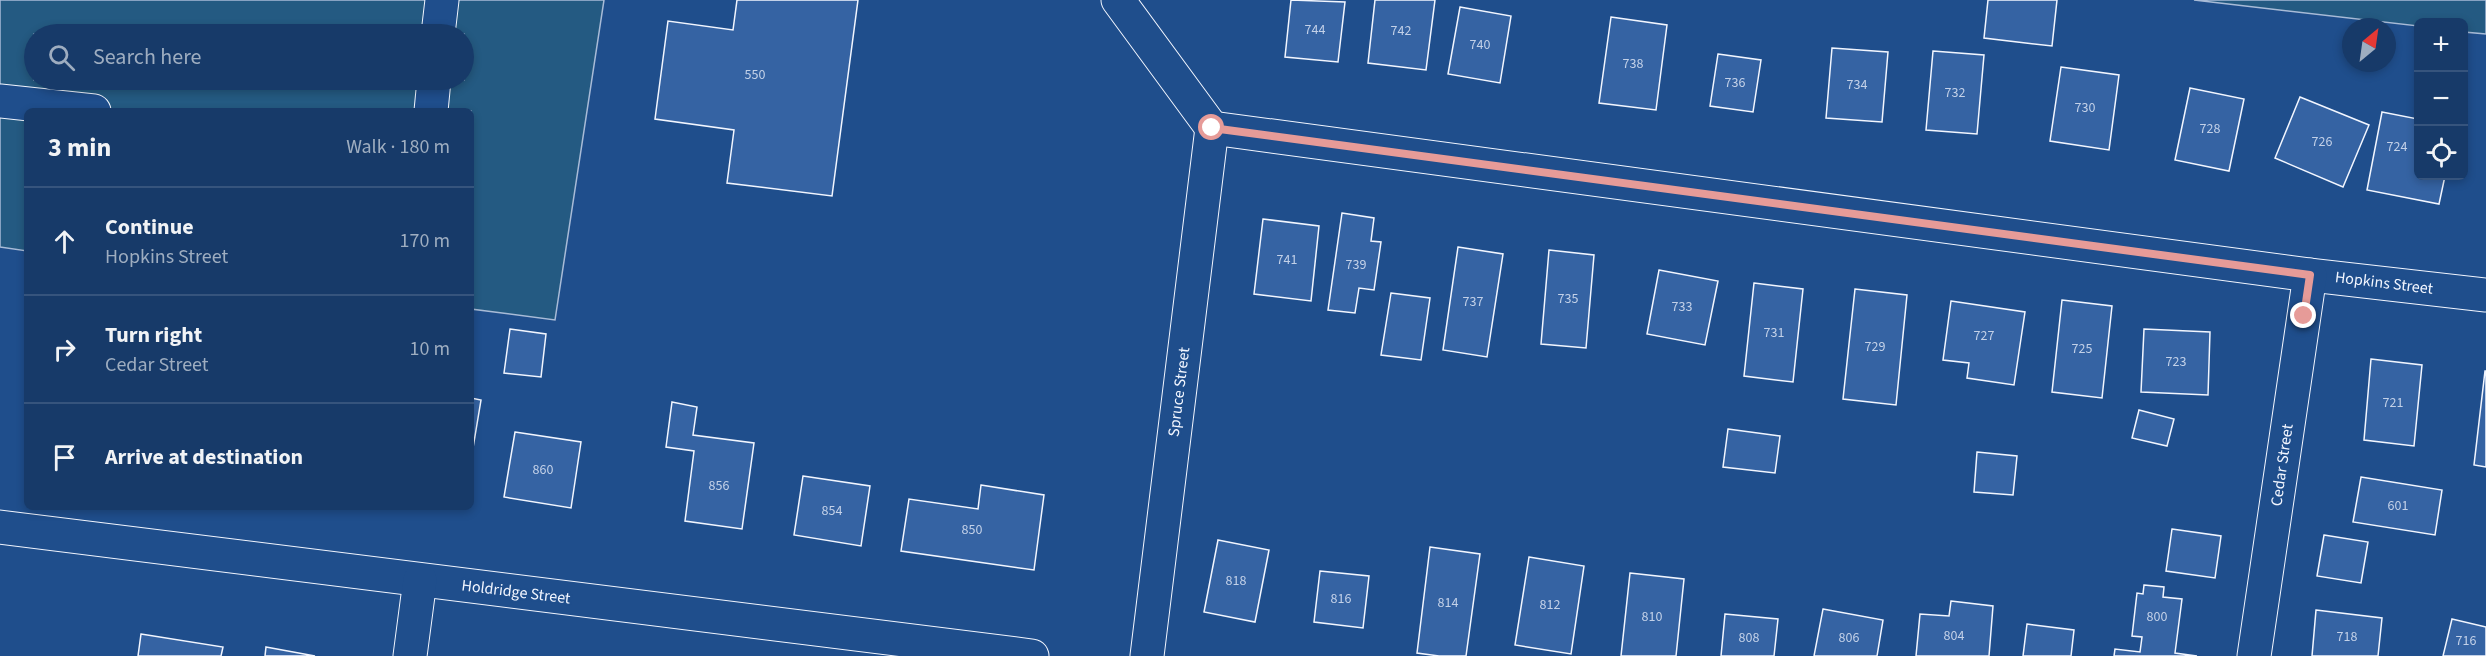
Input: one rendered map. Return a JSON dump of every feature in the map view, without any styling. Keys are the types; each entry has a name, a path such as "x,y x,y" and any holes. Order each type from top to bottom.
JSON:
{"street":[{"path":"439,24 442,0"},
{"path":"1118,0 1212,128"},
{"path":"431,108 433,90"},
{"path":"0,101 66,108"},
{"name":"Hopkins Street","path":"1212,128 2310,275 2486,295"},
{"name":"Spruce Street","path":"1147,656 1212,128"},
{"name":"Cedar Street","path":"2254,656 2310,275"},
{"name":"Holdridge Street","path":"0,527 1032,656"},
{"path":"410,656 420,580"}],"shaded area":[{"path":"0,0 604,0 555,320 474,309 474,108 24,108 24,251 0,247"},
{"path":"2194,0 2486,0 2486,34 2468,32 2468,18 2414,18 2414,26 2396,23 2396,18 2349,18"}],"building":[{"path":"737,0 858,0 832,196 727,183 734,130 655,119 668,21 733,30"},
{"path":"1291,0 1345,2 1338,62 1285,57"},
{"path":"1375,0 1435,0 1426,70 1368,63"},
{"path":"1988,0 2057,0 2052,46 1984,38"},
{"path":"1460,7 1511,16 1500,83 1448,74"},
{"path":"1611,17 1667,25 1656,110 1599,103"},
{"path":"1832,48 1888,52 1882,122 1826,118"},
{"path":"1933,51 1984,55 1977,134 1926,130"},
{"path":"1718,54 1761,60 1753,112 1710,106"},
{"path":"2061,67 2119,75 2109,150 2050,141"},
{"path":"2190,88 2244,99 2229,171 2175,160"},
{"path":"2300,97 2369,125 2343,187 2275,158"},
{"path":"2382,112 2414,118 2414,180 2444,180 2439,204 2367,190"},
{"path":"1342,213 1374,218 1371,241 1381,242 1374,290 1359,288 1355,313 1328,310"},
{"path":"1263,219 1319,226 1311,301 1254,294"},
{"path":"1458,247 1503,254 1487,357 1443,350"},
{"path":"1549,250 1594,255 1586,348 1541,344"},
{"path":"1659,270 1718,281 1705,345 1647,334"},
{"path":"1754,283 1803,289 1793,382 1744,376"},
{"path":"1855,289 1907,295 1896,405 1843,399"},
{"path":"1391,293 1430,298 1421,360 1381,355"},
{"path":"2062,300 2112,306 2102,398 2052,392"},
{"path":"1951,301 2025,312 2014,385 1967,378 1969,363 1943,360"},
{"path":"510,329 546,334 541,377 504,373"},
{"path":"2144,329 2210,332 2208,395 2141,392"},
{"path":"2371,359 2422,365 2414,446 2364,440"},
{"path":"2486,371 2486,467 2474,465"},
{"path":"474,399 481,400 474,442"},
{"path":"672,402 697,407 693,435 754,443 742,529 685,521 694,451 666,447"},
{"path":"2139,410 2174,419 2167,446 2132,438"},
{"path":"1728,429 1780,436 1775,473 1723,467"},
{"path":"515,432 581,442 571,508 504,497"},
{"path":"1977,452 2017,456 2013,495 1974,492"},
{"path":"803,476 870,486 861,546 794,535"},
{"path":"2361,477 2442,490 2435,535 2353,522"},
{"path":"981,485 1044,495 1034,570 901,551 909,499 978,509"},
{"path":"2172,529 2221,536 2215,578 2166,571"},
{"path":"2324,535 2368,542 2361,583 2317,576"},
{"path":"1218,540 1269,550 1255,622 1204,612"},
{"path":"1430,547 1480,554 1466,656 1417,653"},
{"path":"1529,557 1584,566 1571,654 1515,645"},
{"path":"1320,571 1369,576 1363,628 1314,622"},
{"path":"1630,573 1684,579 1676,656 1621,656"},
{"path":"2144,585 2164,587 2163,597 2182,599 2175,653 2197,656 2114,656 2115,649 2140,652 2142,637 2132,636 2137,593 2143,594"},
{"path":"1951,601 1993,606 1989,656 1916,656 1920,614 1949,616"},
{"path":"1823,609 1883,620 1877,656 1814,656"},
{"path":"2316,610 2382,618 2378,656 2312,656"},
{"path":"1725,614 1778,619 1774,656 1721,656"},
{"path":"2452,619 2486,627 2486,656 2443,656"},
{"path":"2027,624 2074,630 2071,656 2023,656"},
{"path":"141,634 223,647 221,656 138,656"},
{"path":"266,647 315,656 265,656"}],"route":[{"path":"1212,128 2310,275 2304,316"}]}
